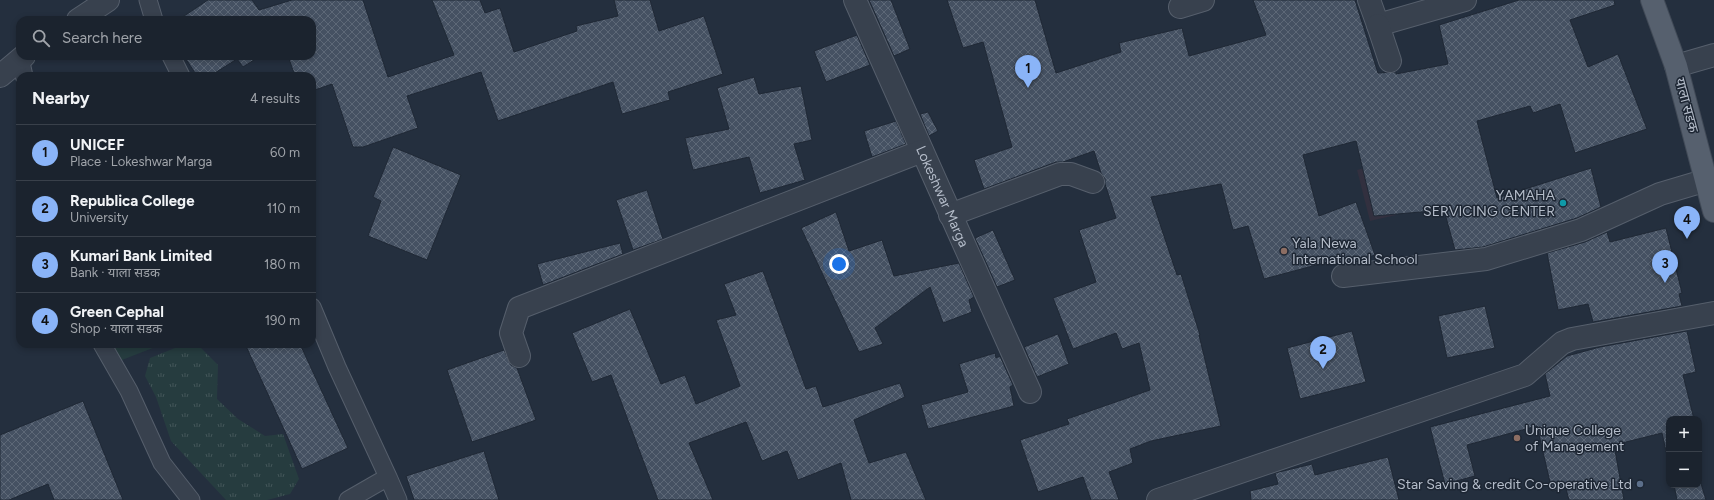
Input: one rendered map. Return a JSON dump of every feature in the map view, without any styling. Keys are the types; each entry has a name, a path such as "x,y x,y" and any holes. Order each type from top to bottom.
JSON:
{"main road":[{"name":"याला सडक","path":"1652,0 1676,66 1707,180 1714,212"}],"street":[{"path":"84,16 108,0"},
{"name":"Lokeshwar Marga","path":"855,0 1030,392"},
{"path":"1180,8 1203,0"},
{"path":"1369,0 1390,60"},
{"path":"1378,25 1465,0"},
{"path":"1676,66 1714,55"},
{"path":"0,76 22,64"},
{"path":"519,356 511,333 519,308 922,151"},
{"path":"950,215 1060,174 1071,174 1093,182"},
{"path":"1343,276 1486,260 1581,230 1660,194 1707,180"},
{"path":"1158,500 1524,375 1562,343 1572,339 1714,313"}],"lane":[{"path":"148,0 153,16"},
{"path":"173,60 179,72"},
{"path":"316,317 337,367 398,500"},
{"path":"104,348 129,391 162,463 191,500"},
{"path":"348,500 388,477"}],"shaded area":[{"path":"1383,163 1396,215 1370,221 1357,170"}],"green space":[{"path":"112,348 153,348 117,362"},
{"path":"175,348 201,348 218,365 217,399 238,419 265,436 283,434 299,479 290,494 267,500 226,500 171,441 156,397 145,376 150,358"}],"building":[{"path":"208,0 252,0 259,10 292,0 363,0 388,77 454,55 432,0 480,0 485,13 500,8 514,52 577,31 576,26 618,16 614,0 650,0 659,31 704,16 723,74 668,92 670,100 622,114 613,82 498,121 481,72 407,96 418,128 363,147 353,147 332,84 316,90 316,72 294,72 289,60 316,60 316,16 184,16"},
{"path":"869,0 891,0 910,49 894,56"},
{"path":"947,0 1035,0 1056,73 1121,52 1119,43 1182,28 1189,56 1266,35 1253,0 1355,0 1378,73 1396,72 1396,74 1448,64 1439,25 1519,0 1614,0 1615,5 1570,20 1588,67 1618,54 1647,129 1575,153 1560,104 1533,113 1530,106 1477,121 1497,198 1591,168 1601,207 1577,218 1483,247 1455,250 1444,210 1374,216 1356,141 1303,155 1319,216 1356,202 1375,255 1354,262 1337,265 1335,260 1264,279 1248,226 1233,230 1221,184 1151,197 1177,275 1181,274 1200,335 1221,426 1151,441 1130,449 1133,463 1109,472 1119,500 1091,500 1083,477 1038,492 1020,440 1069,424 1067,419 1150,390 1139,343 1122,349 1116,333 1073,349 1053,298 1096,282 1079,230 1116,218 1105,184 1105,179 1101,173 1094,151 1063,162 1056,162 984,189 974,160 1012,147 983,42 963,48"},
{"path":"857,35 870,65 826,82 814,51"},
{"path":"187,60 235,60 216,72 194,72"},
{"path":"238,60 254,60 243,67"},
{"path":"754,77 759,94 801,86 812,140 794,144 805,180 760,193 749,157 693,170 685,138 729,129 717,88"},
{"path":"928,112 938,131 929,136 920,114"},
{"path":"896,121 906,144 872,157 864,131"},
{"path":"393,147 461,175 427,260 368,236 381,201 373,197"},
{"path":"647,190 663,239 633,250 616,200"},
{"path":"836,212 849,251 882,240 894,276 959,263 974,297 969,300 972,312 943,323 930,287 875,328 883,344 859,352 801,228"},
{"path":"1666,228 1682,293 1679,294 1682,306 1593,322 1588,304 1558,310 1547,253 1585,242 1607,232 1610,242"},
{"path":"993,230 1015,280 997,287 975,238"},
{"path":"620,243 623,254 543,285 537,264"},
{"path":"763,271 806,389 816,386 823,407 900,383 905,397 854,420 869,463 906,452 926,500 851,500 841,463 798,480 787,451 762,461 746,422 689,443 713,500 658,500 611,375 592,382 572,333 630,309 661,384 685,375 696,404 740,386 716,320 736,315 724,284"},
{"path":"1485,306 1495,348 1447,358 1438,316"},
{"path":"1352,331 1366,382 1300,399 1287,348"},
{"path":"1687,331 1696,372 1683,375 1693,416 1666,416 1666,451 1662,433 1614,445 1624,500 1569,500 1566,489 1552,491 1537,426 1467,445 1475,476 1445,484 1430,427 1550,396 1545,374 1567,356 1600,347"},
{"path":"1058,334 1069,364 1037,377 1024,347"},
{"path":"247,348 302,348 348,448 302,469"},
{"path":"504,350 511,365 517,368 536,420 472,442 447,370"},
{"path":"995,353 996,358 1000,356 1013,385 1010,387 1014,406 928,429 921,405 968,392 959,364"},
{"path":"83,401 123,500 54,500 48,484 9,500 0,500 0,435"},
{"path":"484,451 499,500 414,500 406,476"},
{"path":"1388,457 1399,500 1251,500 1250,491 1278,484 1275,473 1312,464 1315,475"},
{"path":"1702,487 1706,500 1677,500 1675,488"}],"place":[{"name":"UNICEF","path":"1028,88"},
{"name":"YAMAHA SERVICING CENTER","path":"1563,203"},
{"name":"Green Cephal","path":"1687,239"},
{"name":"Yala Newa International School","path":"1284,251"},
{"name":"Kumari Bank Limited","path":"1665,283"},
{"name":"Republica College","path":"1323,369"},
{"name":"Unique College of Management","path":"1517,438"},
{"name":"Star Saving & credit Co-operative Ltd","path":"1640,484"}]}
